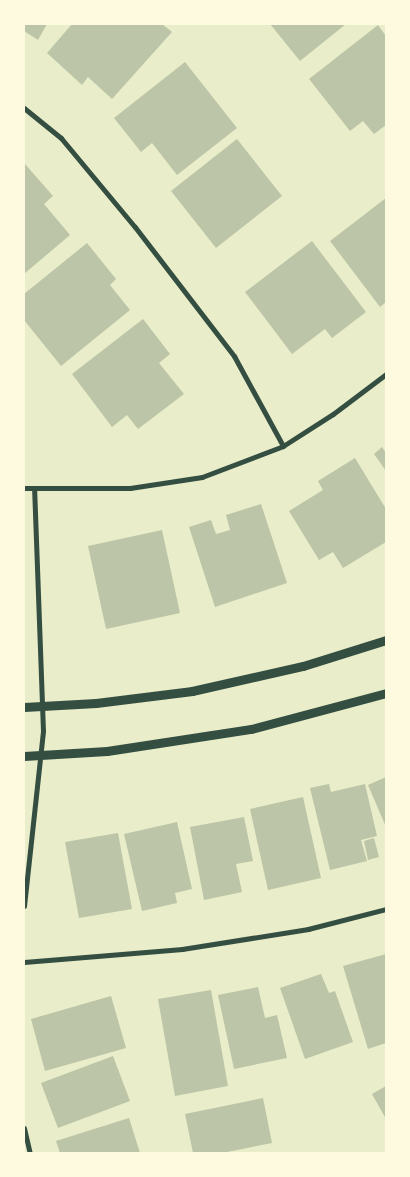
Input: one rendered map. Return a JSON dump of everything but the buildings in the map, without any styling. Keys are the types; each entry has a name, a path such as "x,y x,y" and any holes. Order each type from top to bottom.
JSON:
{"street":[{"path":"24,108 61,138 170,272 234,356 283,446"},
{"path":"24,488 130,488 202,477 283,446 333,414 386,374"},
{"path":"24,906 41,756 42,730 34,488"},
{"path":"24,707 41,707 192,691 303,666 386,640"},
{"path":"24,756 107,751 251,729 386,692"},
{"path":"24,962 182,949 308,929 386,909"},
{"path":"24,1128 30,1153"}]}
